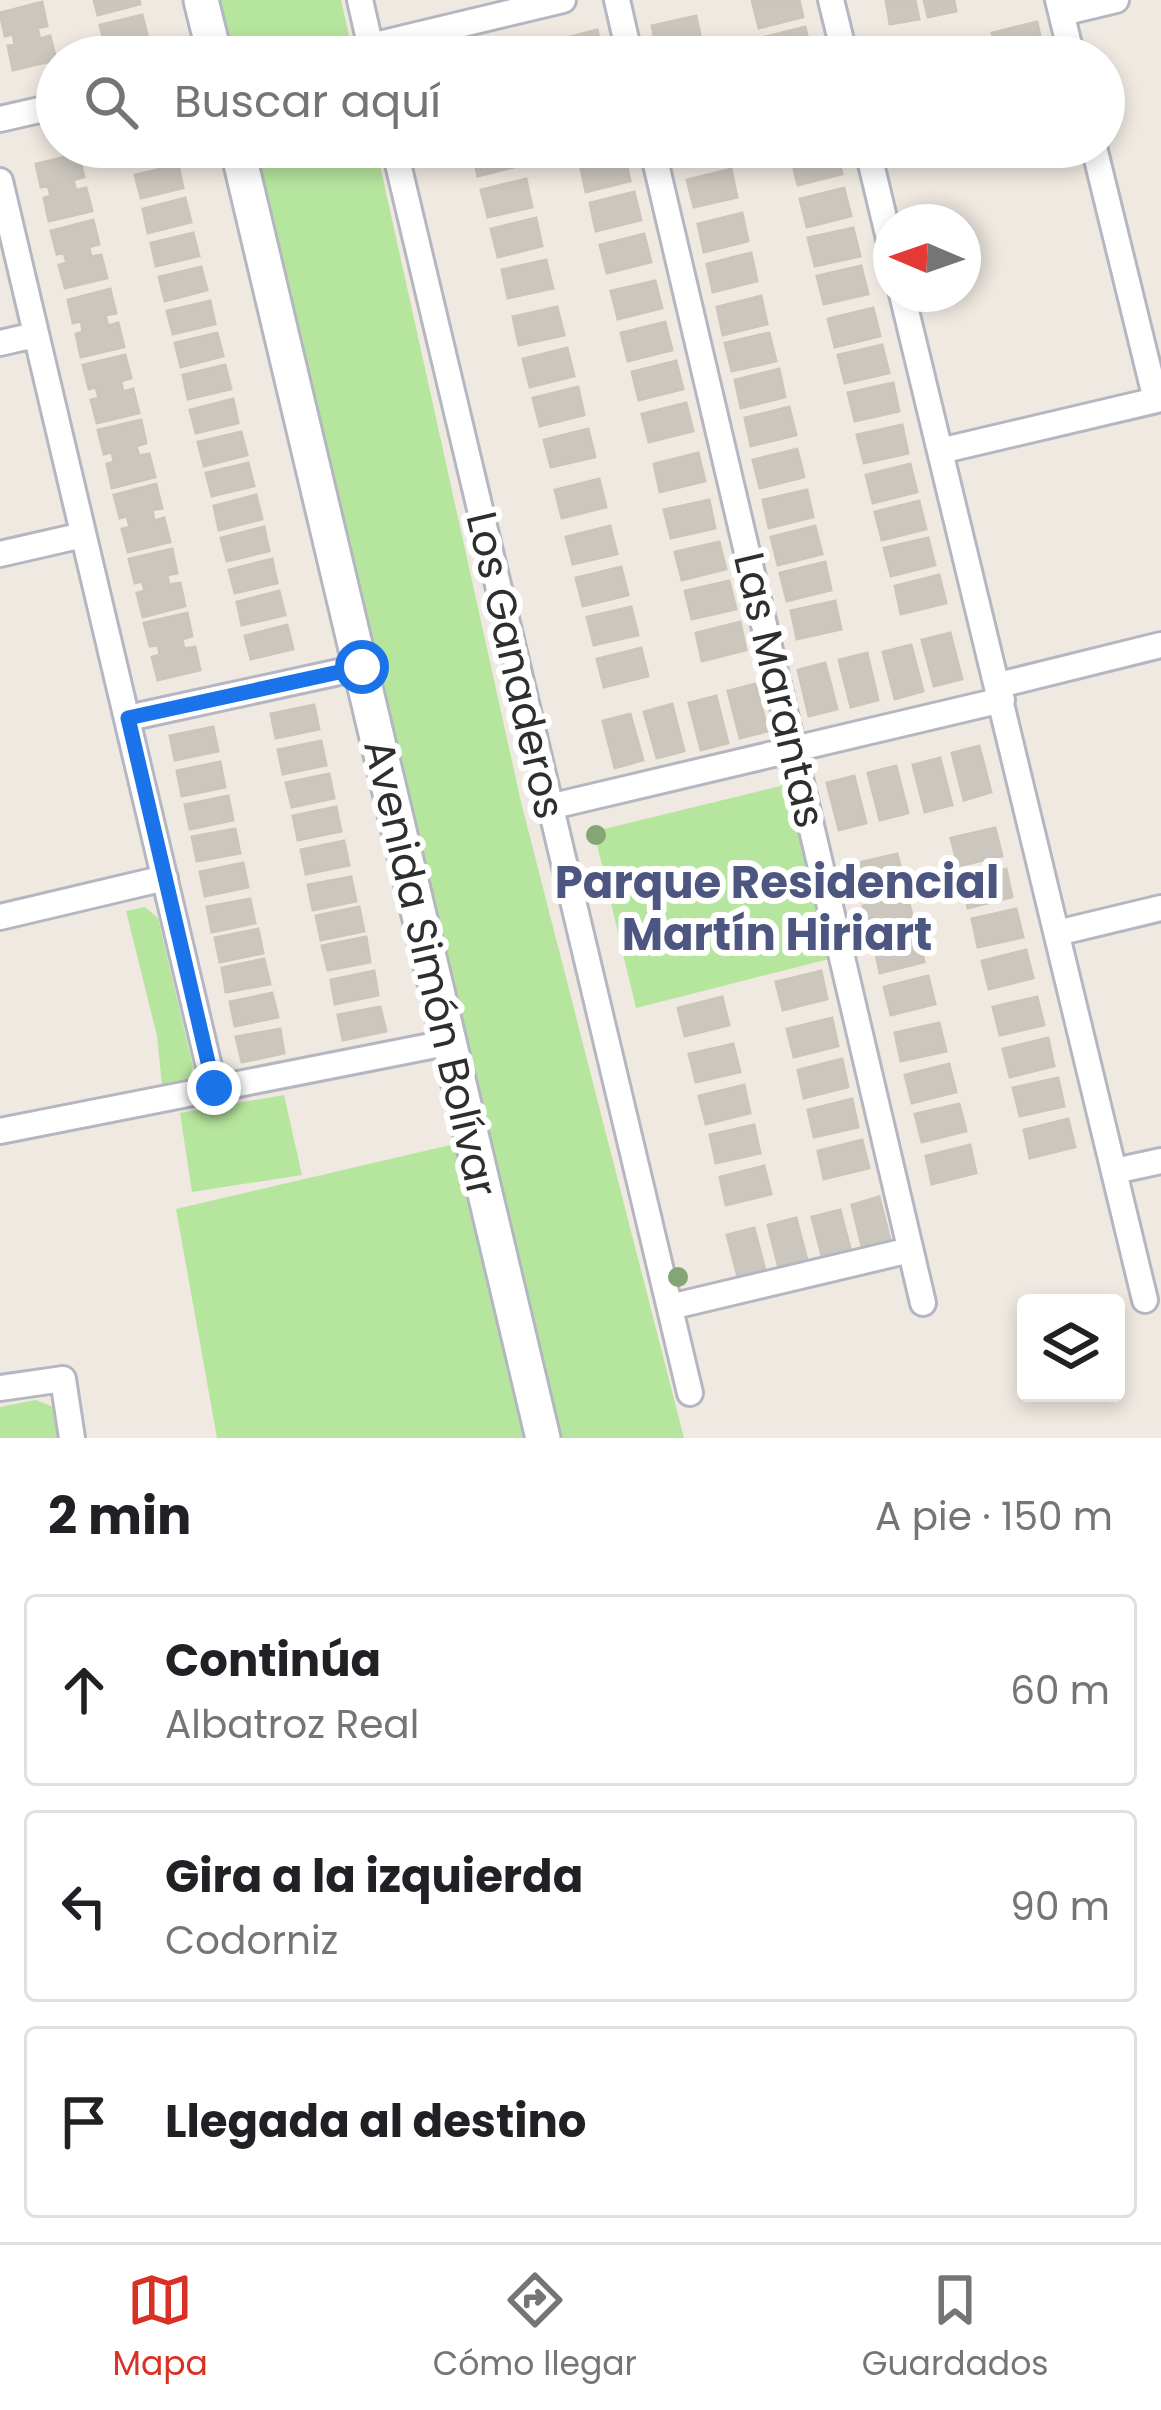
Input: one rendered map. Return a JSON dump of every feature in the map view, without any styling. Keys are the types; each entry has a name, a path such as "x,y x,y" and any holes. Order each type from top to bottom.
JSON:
{"street":[{"path":"201,0 210,36"},
{"path":"360,0 368,36"},
{"path":"428,36 563,0"},
{"path":"617,0 625,36"},
{"path":"831,0 840,36"},
{"path":"1067,36 1060,6 1116,0"},
{"path":"0,119 36,111"},
{"name":"Avenida Simón Bolívar","path":"242,168 543,1438"},
{"name":"Los Ganaderos","path":"399,168 690,1393"},
{"name":"Las Marantas","path":"657,168 923,1303"},
{"path":"872,168 881,204"},
{"path":"940,451 1159,399 1099,168"},
{"path":"0,181 214,1088"},
{"path":"906,312 1145,1300"},
{"path":"0,343 35,334"},
{"path":"0,554 83,535"},
{"path":"549,808 1001,692 1161,645"},
{"path":"128,718 362,667"},
{"path":"0,917 165,878"},
{"path":"1058,933 1161,908"},
{"path":"0,1131 446,1043"},
{"path":"1115,1171 1161,1161"},
{"path":"670,1307 910,1250"},
{"path":"0,1388 63,1379 72,1438"}],"green space":[{"path":"218,0 341,0 349,36 226,36"},
{"path":"257,168 381,168 521,802 684,1438 561,1438 451,1002"},
{"path":"784,785 794,795 833,958 636,1008 596,840 600,830"},
{"path":"145,907 158,918 193,1067 189,1079 162,1085 157,1036 126,911"},
{"path":"284,1095 302,1175 192,1192 180,1113"},
{"path":"459,1143 529,1438 217,1438 176,1209"},
{"path":"36,1400 58,1409 64,1438 0,1438 0,1407"}],"building":[{"path":"94,0 139,0 140,4 98,15"},
{"path":"752,0 799,0 803,17 759,28"},
{"path":"886,0 915,0 919,19 890,24"},
{"path":"924,0 954,0 956,11 928,17"},
{"path":"42,2 47,26 37,28 36,65 13,70 8,46 15,45 13,34 5,36 0,13"},
{"path":"142,15 147,36 103,36 100,25"},
{"path":"696,16 700,36 654,36 652,26"},
{"path":"1037,22 1040,36 993,36"},
{"path":"805,27 807,36 769,36"},
{"path":"37,168 82,168 84,177 73,180 76,190 86,188 92,211 49,221 44,198 51,196 48,186 41,187"},
{"path":"179,168 183,188 141,198 135,175"},
{"path":"476,168 510,168 478,176"},
{"path":"581,168 627,168 630,181 586,192"},
{"path":"794,168 840,168 842,174 798,185"},
{"path":"731,169 737,197 694,207 687,180"},
{"path":"526,179 532,207 488,217 481,190"},
{"path":"844,188 851,216 807,227 800,199"},
{"path":"634,192 641,220 596,231 590,203"},
{"path":"185,198 191,222 148,233 143,209"},
{"path":"742,213 748,241 704,252 698,224"},
{"path":"536,218 542,246 498,257 491,229"},
{"path":"93,220 99,244 89,247 91,257 101,255 107,278 65,288 59,265 67,263 64,253 57,254 51,231"},
{"path":"853,228 860,256 815,266 808,238"},
{"path":"193,233 199,256 156,266 151,243"},
{"path":"644,234 651,262 607,273 600,245"},
{"path":"751,253 757,281 713,292 707,264"},
{"path":"546,260 553,288 508,298 502,270"},
{"path":"861,266 868,294 824,304 817,276"},
{"path":"201,267 207,290 165,301 159,277"},
{"path":"655,281 662,308 618,319 611,291"},
{"path":"110,289 116,313 105,315 108,326 118,323 124,347 81,357 76,334 83,332 81,321 73,323 68,300"},
{"path":"761,296 767,324 723,335 717,307"},
{"path":"210,301 215,324 173,334 167,311"},
{"path":"557,307 564,335 519,345 513,317"},
{"path":"873,308 880,336 835,347 828,319"},
{"path":"665,322 672,350 628,361 621,333"},
{"path":"217,333 223,356 181,367 175,343"},
{"path":"769,333 776,361 732,371 725,343"},
{"path":"882,345 889,373 845,383 838,355"},
{"path":"567,348 574,376 530,387 523,359"},
{"path":"125,355 131,378 121,381 123,392 133,389 139,413 97,423 91,400 99,398 96,387 89,389 83,365"},
{"path":"676,361 683,389 639,400 632,372"},
{"path":"225,365 231,389 188,399 183,375"},
{"path":"779,369 785,397 741,408 735,380"},
{"path":"893,383 899,411 855,421 848,393"},
{"path":"578,387 584,415 540,426 533,398"},
{"path":"233,399 238,423 196,433 190,410"},
{"path":"686,403 693,431 649,442 642,414"},
{"path":"789,407 796,435 751,446 745,418"},
{"path":"141,420 146,443 136,446 139,456 149,454 155,477 112,488 107,464 114,462 112,452 104,454 98,430"},
{"path":"902,425 908,453 864,463 857,435"},
{"path":"588,429 595,457 551,467 544,440"},
{"path":"241,432 247,455 204,466 198,442"},
{"path":"797,449 804,477 760,488 753,460"},
{"path":"698,453 705,481 660,492 654,464"},
{"path":"248,463 254,486 212,496 206,473"},
{"path":"910,464 917,492 873,503 866,475"},
{"path":"599,479 606,507 562,518 555,490"},
{"path":"156,484 162,508 152,510 154,521 164,518 170,542 128,552 122,529 130,527 127,516 120,518 114,495"},
{"path":"807,490 813,517 769,528 763,500"},
{"path":"256,495 262,519 219,530 214,506"},
{"path":"709,500 715,528 671,538 664,510"},
{"path":"919,501 926,529 882,540 875,512"},
{"path":"610,526 617,554 573,564 566,537"},
{"path":"815,526 822,554 778,565 771,537"},
{"path":"264,527 269,551 227,561 221,538"},
{"path":"928,538 935,565 891,576 884,548"},
{"path":"719,542 726,569 682,580 675,552"},
{"path":"172,549 177,573 167,575 169,585 180,583 185,606 143,617 137,593 145,591 142,581 135,583 129,559"},
{"path":"272,559 277,583 235,593 229,570"},
{"path":"825,562 831,590 787,601 780,573"},
{"path":"621,567 628,595 583,606 576,578"},
{"path":"939,575 946,603 901,614 895,586"},
{"path":"729,581 736,609 692,619 685,591"},
{"path":"279,591 285,615 242,625 237,602"},
{"path":"835,601 841,629 797,639 791,611"},
{"path":"631,607 638,635 594,645 587,617"},
{"path":"187,613 192,636 182,639 184,649 195,647 200,670 158,680 152,657 160,655 158,645 150,646 144,623"},
{"path":"740,622 746,650 702,661 696,633"},
{"path":"287,625 293,649 251,659 245,636"},
{"path":"950,633 962,679 934,686 922,640"},
{"path":"911,645 923,691 895,699 883,652"},
{"path":"641,648 648,676 604,687 597,659"},
{"path":"867,653 878,700 851,707 839,660"},
{"path":"825,663 837,709 809,716 798,670"},
{"path":"755,684 768,731 740,738 728,691"},
{"path":"716,696 728,743 701,750 689,703"},
{"path":"672,704 684,751 657,758 644,712"},
{"path":"314,705 319,729 276,738 271,714"},
{"path":"630,714 643,760 615,768 603,721"},
{"path":"213,727 218,751 175,760 170,736"},
{"path":"321,741 326,765 283,774 278,750"},
{"path":"979,746 991,792 964,800 952,753"},
{"path":"940,758 952,805 925,812 913,765"},
{"path":"220,762 225,787 182,796 177,771"},
{"path":"896,766 908,813 880,820 868,773"},
{"path":"329,774 334,798 292,807 286,783"},
{"path":"854,776 866,823 839,830 827,783"},
{"path":"228,796 233,820 190,829 185,805"},
{"path":"336,807 341,831 298,840 293,816"},
{"path":"995,828 1002,856 958,866 951,838"},
{"path":"235,829 240,853 197,861 192,837"},
{"path":"344,841 349,865 306,874 301,850"},
{"path":"897,854 904,881 860,892 853,864"},
{"path":"243,863 248,887 205,896 200,872"},
{"path":"1006,869 1012,897 968,908 962,880"},
{"path":"351,877 356,901 313,910 308,885"},
{"path":"907,895 914,923 870,934 863,906"},
{"path":"250,899 255,923 212,932 207,907"},
{"path":"359,907 364,931 321,940 316,916"},
{"path":"1016,909 1023,937 978,947 972,919"},
{"path":"258,929 263,953 220,962 215,938"},
{"path":"918,934 924,962 880,973 874,945"},
{"path":"366,937 370,962 328,970 322,946"},
{"path":"1026,950 1033,978 989,989 982,961"},
{"path":"264,959 270,984 226,992 222,968"},
{"path":"374,971 378,995 335,1004 331,980"},
{"path":"821,971 827,999 783,1010 776,982"},
{"path":"928,976 935,1004 891,1015 884,987"},
{"path":"272,993 278,1017 235,1026 230,1002"},
{"path":"722,997 729,1025 685,1036 678,1008"},
{"path":"1037,997 1044,1025 1000,1035 993,1007"},
{"path":"380,1007 386,1031 343,1040 338,1015"},
{"path":"832,1018 838,1046 794,1057 787,1029"},
{"path":"939,1023 946,1051 901,1061 895,1033"},
{"path":"280,1029 284,1053 242,1062 236,1037"},
{"path":"1048,1038 1054,1066 1010,1077 1003,1049"},
{"path":"733,1044 740,1072 696,1082 689,1054"},
{"path":"842,1059 848,1087 804,1098 798,1070"},
{"path":"949,1064 956,1092 912,1103 905,1075"},
{"path":"1058,1078 1064,1106 1020,1116 1013,1088"},
{"path":"744,1085 750,1113 706,1124 699,1096"},
{"path":"852,1099 858,1127 814,1137 808,1110"},
{"path":"959,1104 966,1131 922,1142 915,1114"},
{"path":"1068,1119 1075,1147 1030,1158 1024,1130"},
{"path":"754,1125 760,1153 716,1163 710,1135"},
{"path":"862,1140 869,1168 824,1179 818,1151"},
{"path":"970,1145 976,1173 932,1184 926,1156"},
{"path":"764,1166 771,1194 726,1205 720,1177"},
{"path":"879,1197 891,1244 863,1251 852,1205"},
{"path":"840,1210 852,1256 824,1264 812,1217"},
{"path":"796,1218 808,1264 780,1272 768,1225"},
{"path":"754,1228 766,1274 739,1281 727,1235"}],"district":[{"name":"Parque Residencial Martín Hiriart","path":"777,908"}],"route":[{"path":"214,1088 128,718 362,667"}]}
